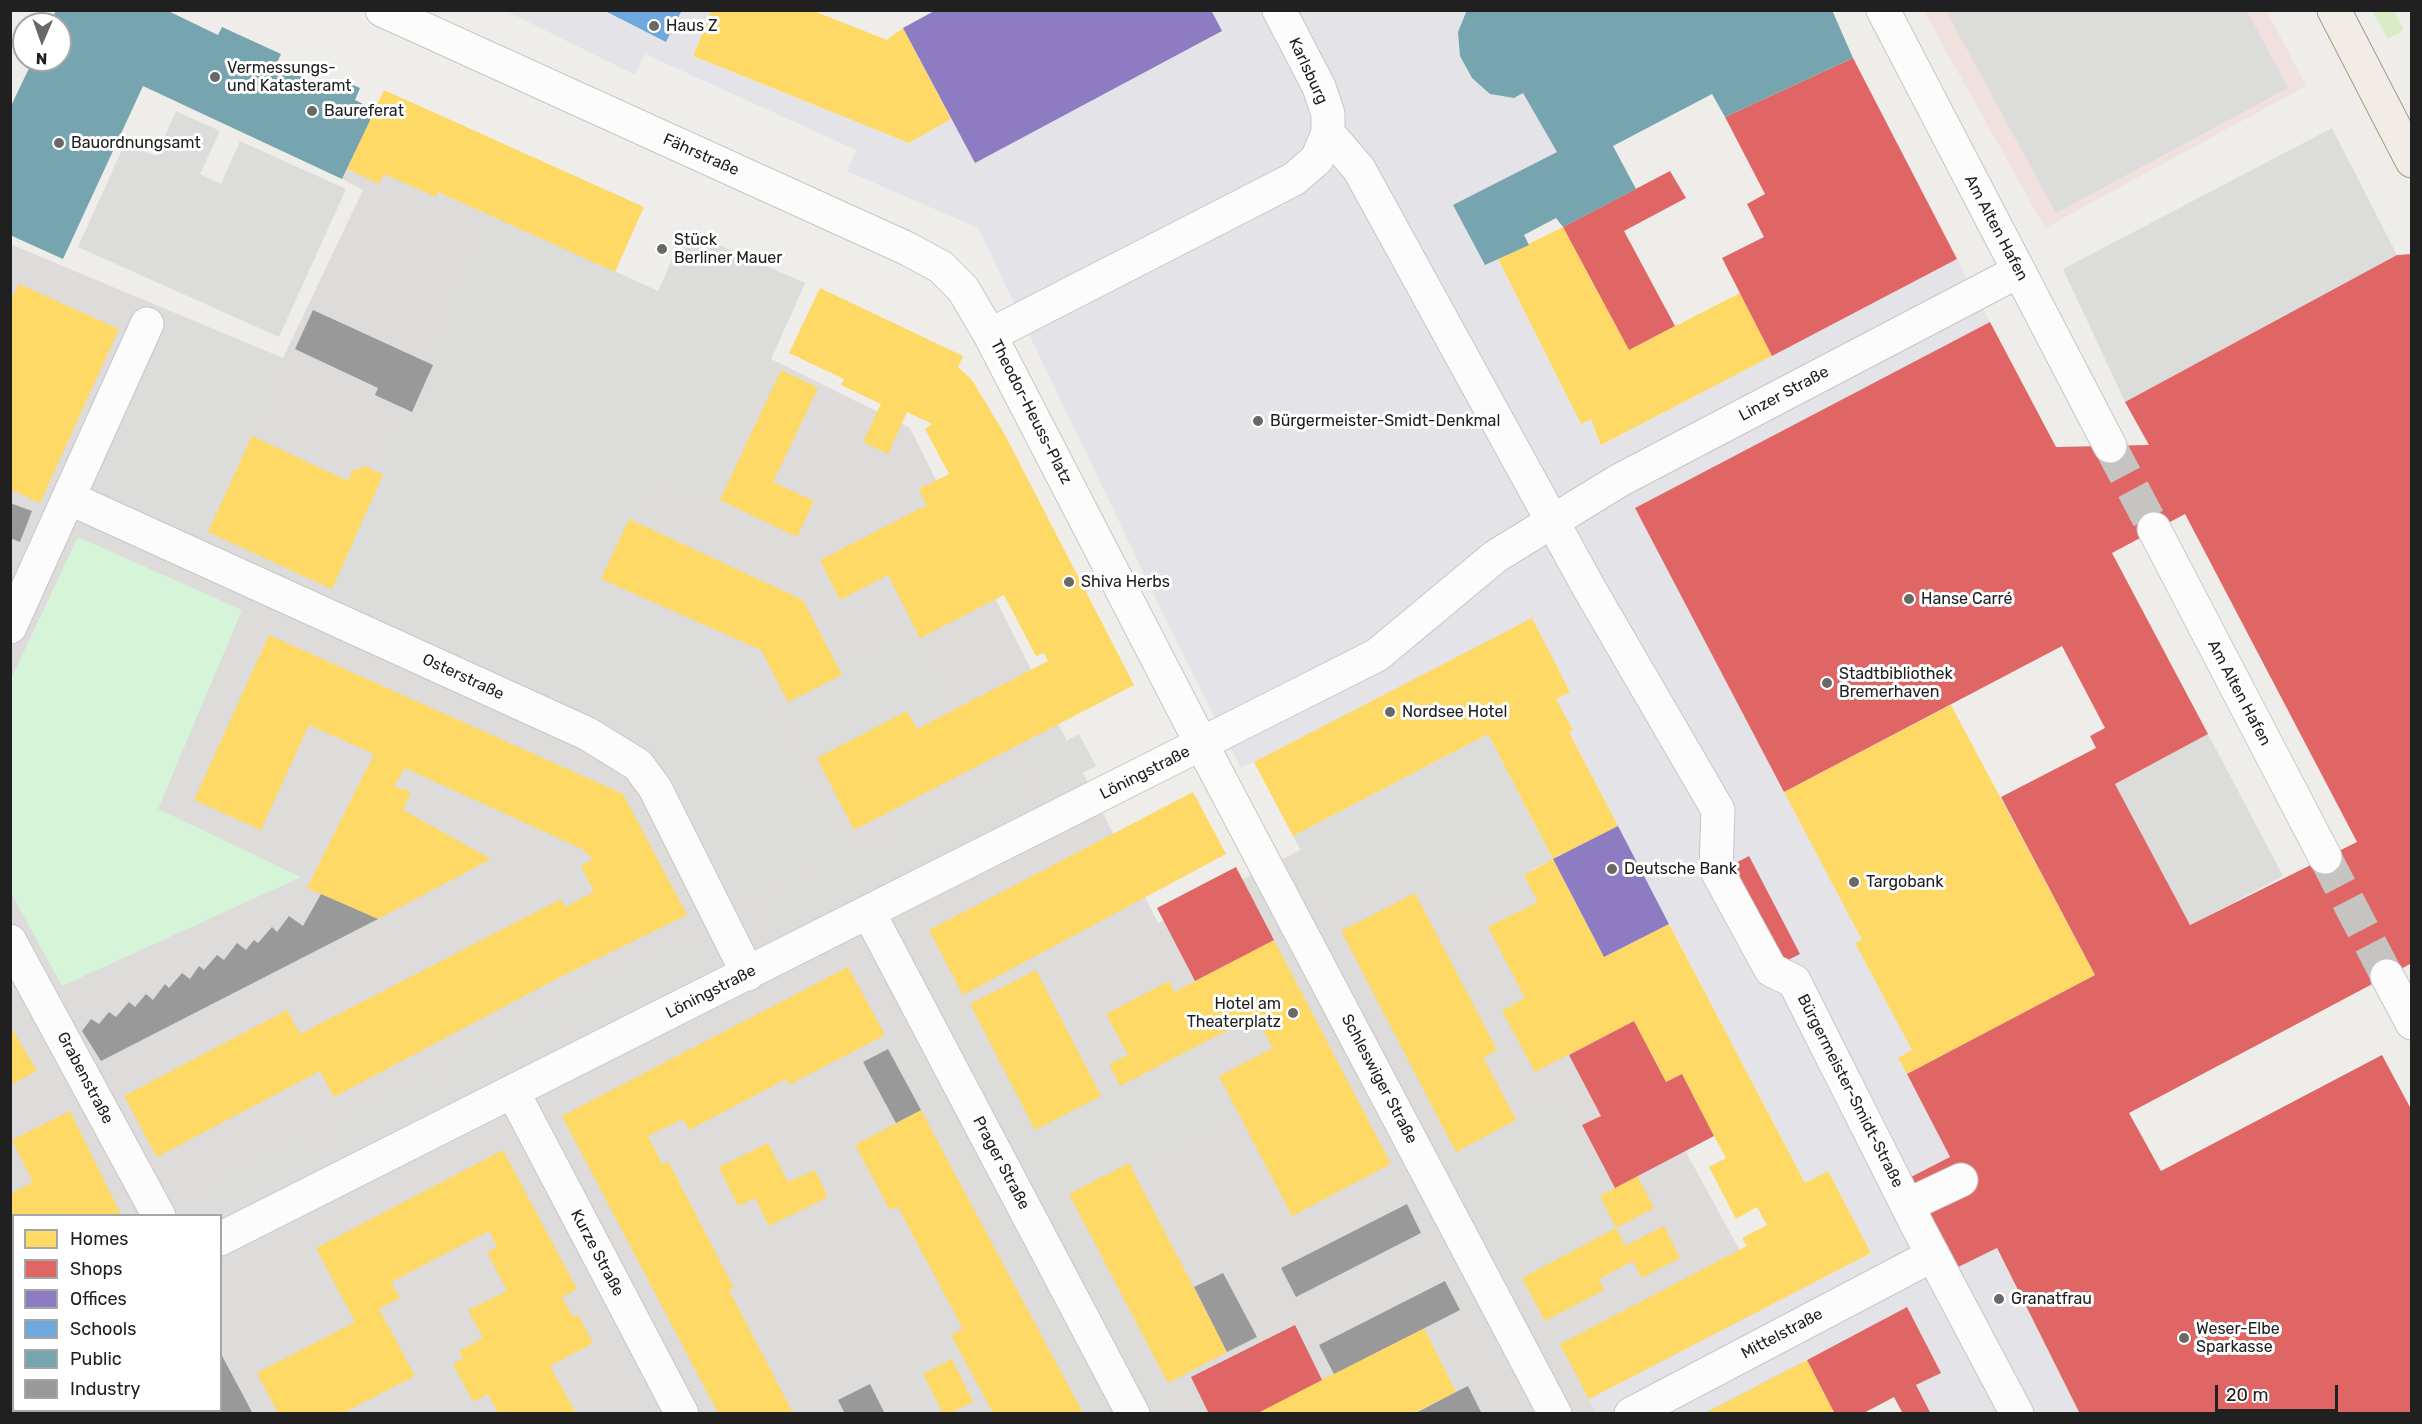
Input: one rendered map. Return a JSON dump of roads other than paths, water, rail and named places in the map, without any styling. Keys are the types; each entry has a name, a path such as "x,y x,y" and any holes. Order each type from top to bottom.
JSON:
{"main road":[{"path":"2334,10 2412,161"}],"street":[{"name":"Fährstraße","path":"382,10 908,249 941,267 963,289 990,335"},
{"name":"Karlsburg","path":"1279,10 1319,87 1328,114 1328,134"},
{"name":"Am Alten Hafen","path":"1883,10 2110,446"},
{"name":"Theodor-Heuss-Platz","path":"1202,745 990,335 1294,179 1317,159 1328,134"},
{"path":"1202,745 1377,655 1496,556 1553,522 1359,169 1328,134"},
{"name":"Linzer Straße","path":"1553,522 1620,480 2019,271"},
{"path":"10,627 147,324"},
{"name":"Osterstraße","path":"69,498 588,734 638,765 655,788 748,974"},
{"name":"Bürgermeister-Smidt-Straße","path":"1553,522 1718,810 1716,868 1771,970 1794,981 1933,1255 2017,1413"},
{"name":"Am Alten Hafen","path":"2154,529 2325,857"},
{"name":"Löningstraße","path":"222,1238 1202,745"},
{"name":"Schleswiger Straße","path":"1202,745 1555,1413"},
{"name":"Prager Straße","path":"869,913 1133,1413"},
{"name":"Grabenstraße","path":"10,941 158,1214"},
{"path":"2387,976 2412,1023"},
{"name":"Kurze Straße","path":"513,1092 682,1413"},
{"path":"1908,1205 1961,1180"},
{"name":"Mittelstraße","path":"1631,1413 1933,1255"}],"tunnel":[{"path":"2110,446 2154,529"},
{"path":"2325,857 2387,976"}],"place":[{"name":"Haus Z","path":"654,26"},
{"name":"Vermessungs- und Katasteramt","path":"215,77"},
{"name":"Baureferat","path":"312,111"},
{"name":"Bauordnungsamt","path":"59,143"},
{"name":"Stück Berliner Mauer","path":"662,249"},
{"name":"Bürgermeister-Smidt-Denkmal","path":"1258,421"},
{"name":"Shiva Herbs","path":"1069,582"},
{"name":"Hanse Carré","path":"1909,599"},
{"name":"Stadtbibliothek Bremerhaven","path":"1827,683"},
{"name":"Nordsee Hotel","path":"1390,712"},
{"name":"Deutsche Bank","path":"1612,869"},
{"name":"Targobank","path":"1854,882"},
{"name":"Hotel am Theaterplatz","path":"1293,1013"},
{"name":"Granatfrau","path":"1999,1299"},
{"name":"Weser-Elbe Sparkasse","path":"2184,1338"}]}
